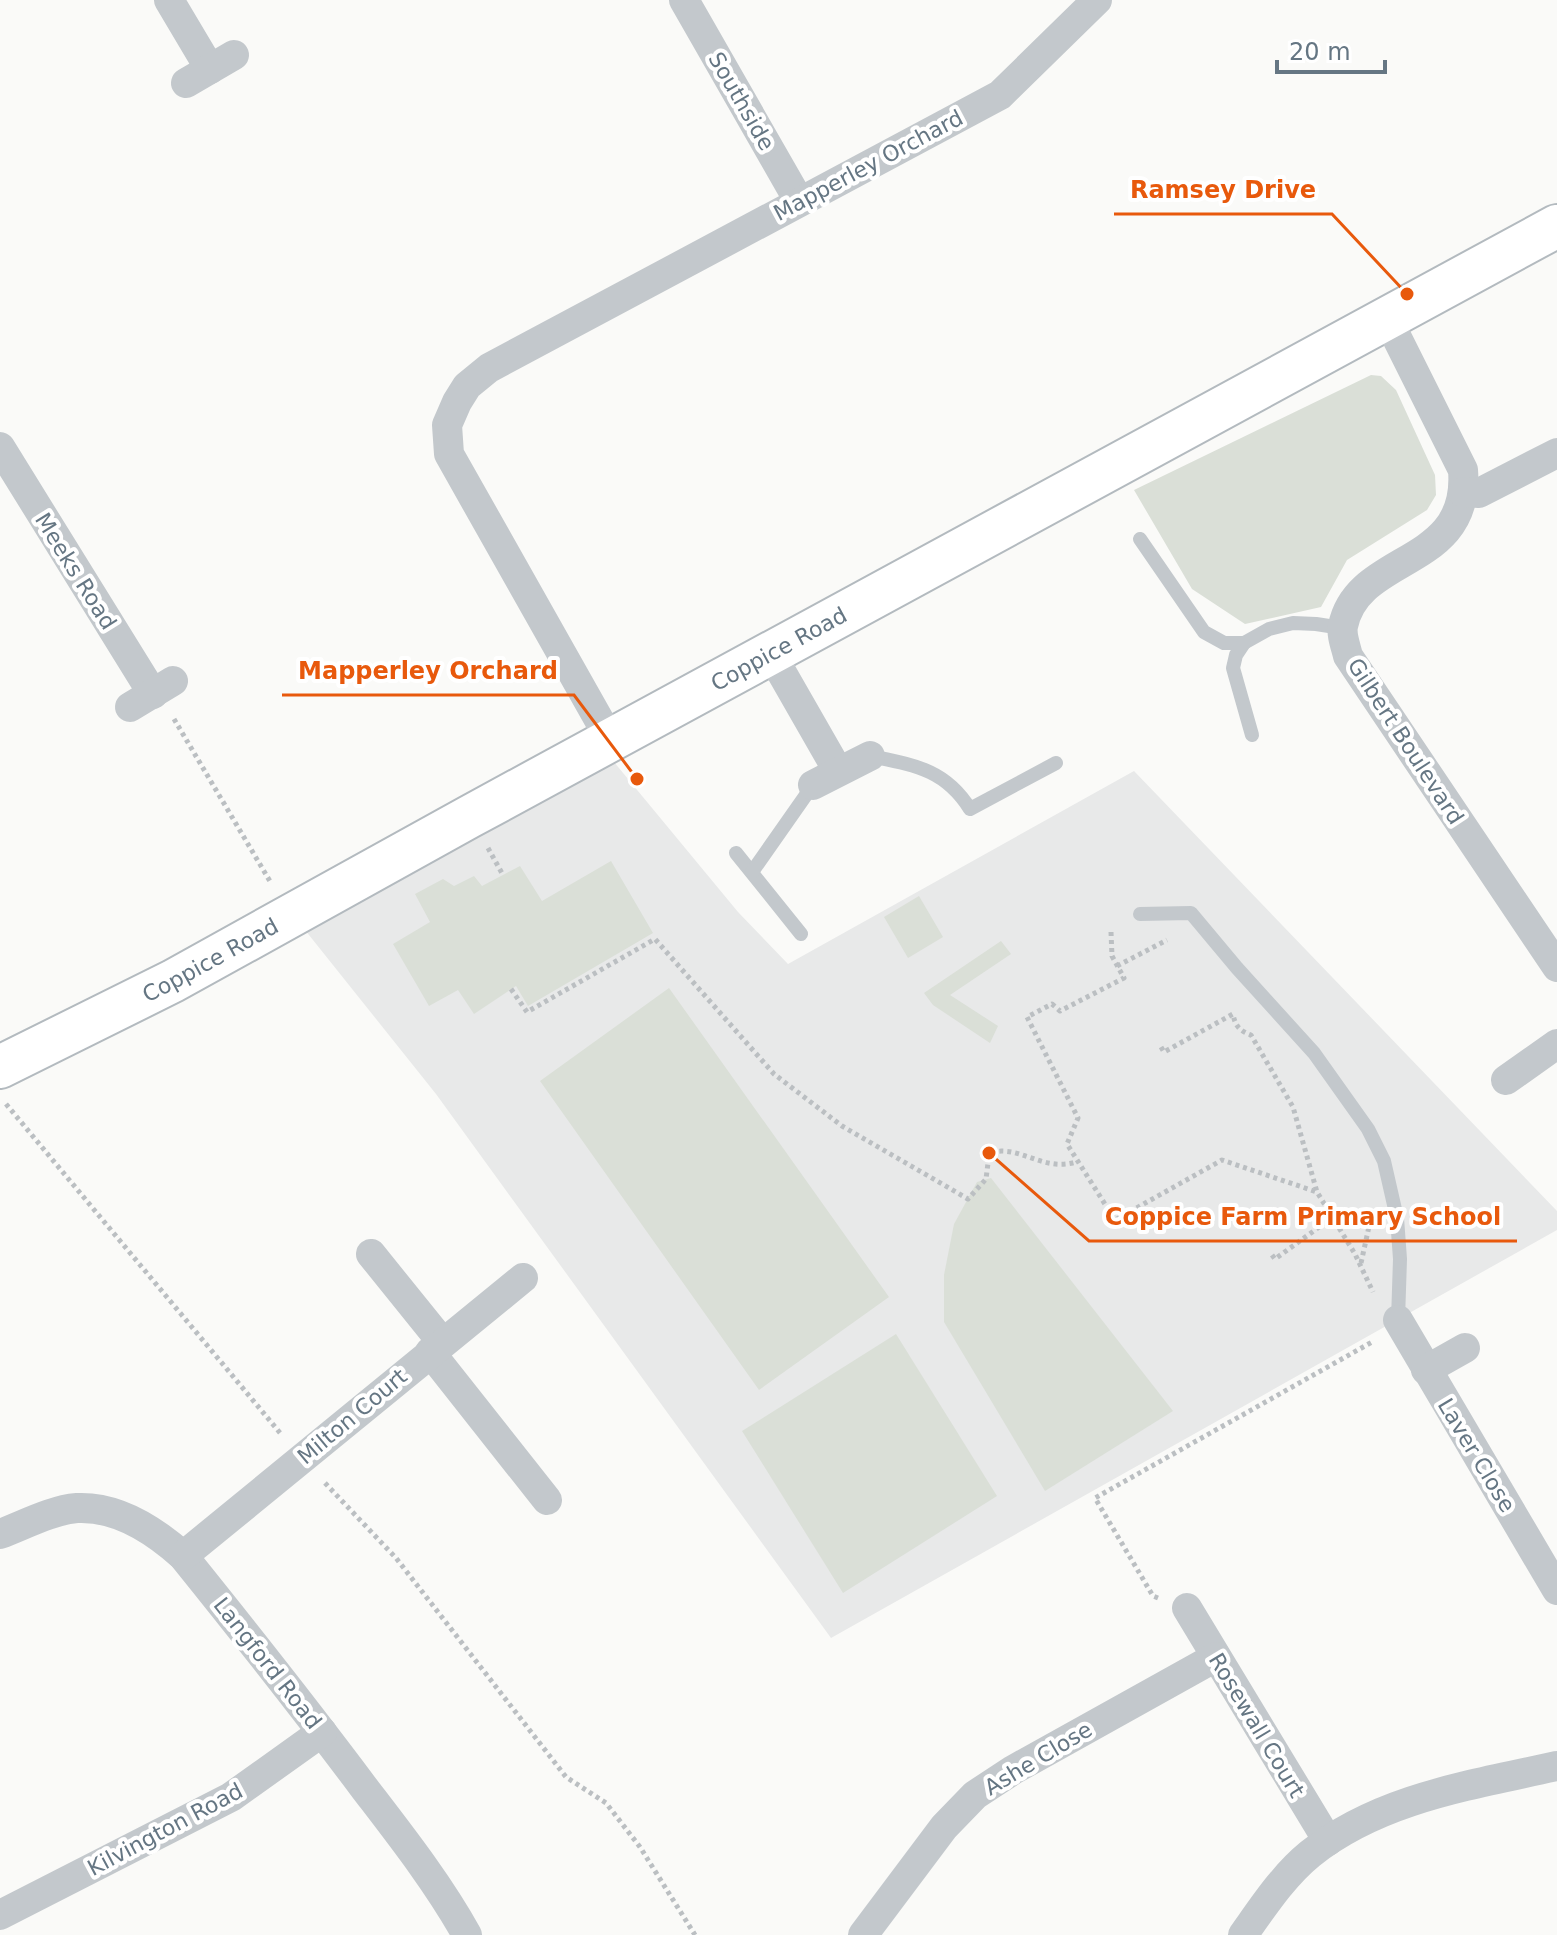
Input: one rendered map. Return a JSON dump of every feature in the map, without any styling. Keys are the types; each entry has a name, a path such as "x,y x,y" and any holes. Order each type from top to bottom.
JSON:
{"street":[{"path":"169,0 210,69"},
{"name":"Southside","path":"684,0 799,201"},
{"name":"Mapperley Orchard","path":"611,741 449,454 447,425 467,386 489,368 1000,95 1097,0"},
{"name":"Coppice Road","path":"4,1065 173,981 1557,226"},
{"path":"1342,628 1351,605 1366,587 1440,538 1460,509 1463,492 1463,470 1387,318"},
{"name":"Meeks Road","path":"0,447 153,693"},
{"path":"1463,492 1479,493 1557,453"},
{"name":"Gilbert Boulevard","path":"1342,628 1348,656 1359,674 1557,967"},
{"path":"771,654 825,778 870,756"},
{"path":"1506,1080 1557,1044"},
{"path":"371,1254 547,1500"},
{"name":"Milton Court","path":"183,1556 523,1278"},
{"name":"Laver Close","path":"1400,1323 1557,1590"},
{"path":"1426,1370 1465,1348"},
{"name":"Langford Road","path":"0,1534 77,1508 94,1510 141,1523 183,1556 432,1878 467,1935"},
{"name":"Rosewall Court","path":"1187,1608 1328,1841"},
{"name":"Ashe Close","path":"863,1935 944,1827 975,1795 1013,1770 1216,1657"},
{"name":"Kilvington Road","path":"0,1915 231,1797 322,1732"},
{"path":"1243,1935 1285,1878 1308,1855 1361,1821 1400,1804 1557,1766"}],"lane":[{"path":"1140,539 1204,632 1224,643 1244,643"},
{"path":"1252,735 1233,668 1236,655 1244,643 1269,629 1293,623 1342,628"},
{"path":"870,756 922,767 958,789 970,809 1056,763"},
{"path":"752,872 825,778"},
{"path":"736,853 801,934"},
{"path":"1140,914 1191,913 1314,1053 1356,1110 1384,1161 1397,1218 1400,1323"}],"path":[{"path":"153,693 290,916"},
{"path":"1111,932 1112,956 1124,978 1060,1011 1052,1004 1027,1017 1078,1118 1067,1144 1115,1220 1222,1160 1317,1192"},
{"path":"1117,966 1180,933"},
{"path":"511,989 527,1012 636,946 655,939 774,1074 842,1126 968,1199 986,1179 993,1152 1002,1150 1045,1164 1065,1166 1076,1162"},
{"path":"1161,1047 1164,1052 1233,1014 1240,1007"},
{"path":"1233,1014 1242,1032 1251,1035 1293,1107 1317,1192 1361,1264 1388,1325 1400,1323"},
{"path":"4,1065 302,1458 396,1558 566,1777 606,1803 640,1847 695,1935"},
{"path":"1272,1255 1275,1259 1333,1217"},
{"path":"1187,1608 1153,1596 1095,1498 1400,1323"}],"shaded area":[{"path":"1371,375 1381,376 1396,390 1435,475 1436,495 1427,510 1347,560 1321,607 1245,624 1192,589 1134,490"},
{"path":"614,762 738,912 788,964 1134,771 1557,1211 1557,1230 831,1638 436,1094 305,930"},
{"path":"611,861 653,933 528,1006 516,986 474,1014 458,990 429,1006 393,944 430,922 415,894 443,879 454,886 474,876 482,886 520,866 542,901"},
{"path":"919,896 943,937 908,958 884,917"},
{"path":"1001,941 1011,954 950,995 998,1026 990,1043 933,1005 924,993"},
{"path":"669,988 889,1297 759,1390 540,1081"},
{"path":"991,1178 1173,1411 1045,1491 944,1322 944,1275 954,1224 977,1182"},
{"path":"896,1334 997,1496 843,1593 742,1431"}],"place":[{"name":"Ramsey Drive","path":"1407,294"},
{"name":"Mapperley Orchard","path":"637,779"},
{"name":"Coppice Farm Primary School","path":"989,1153"}]}
